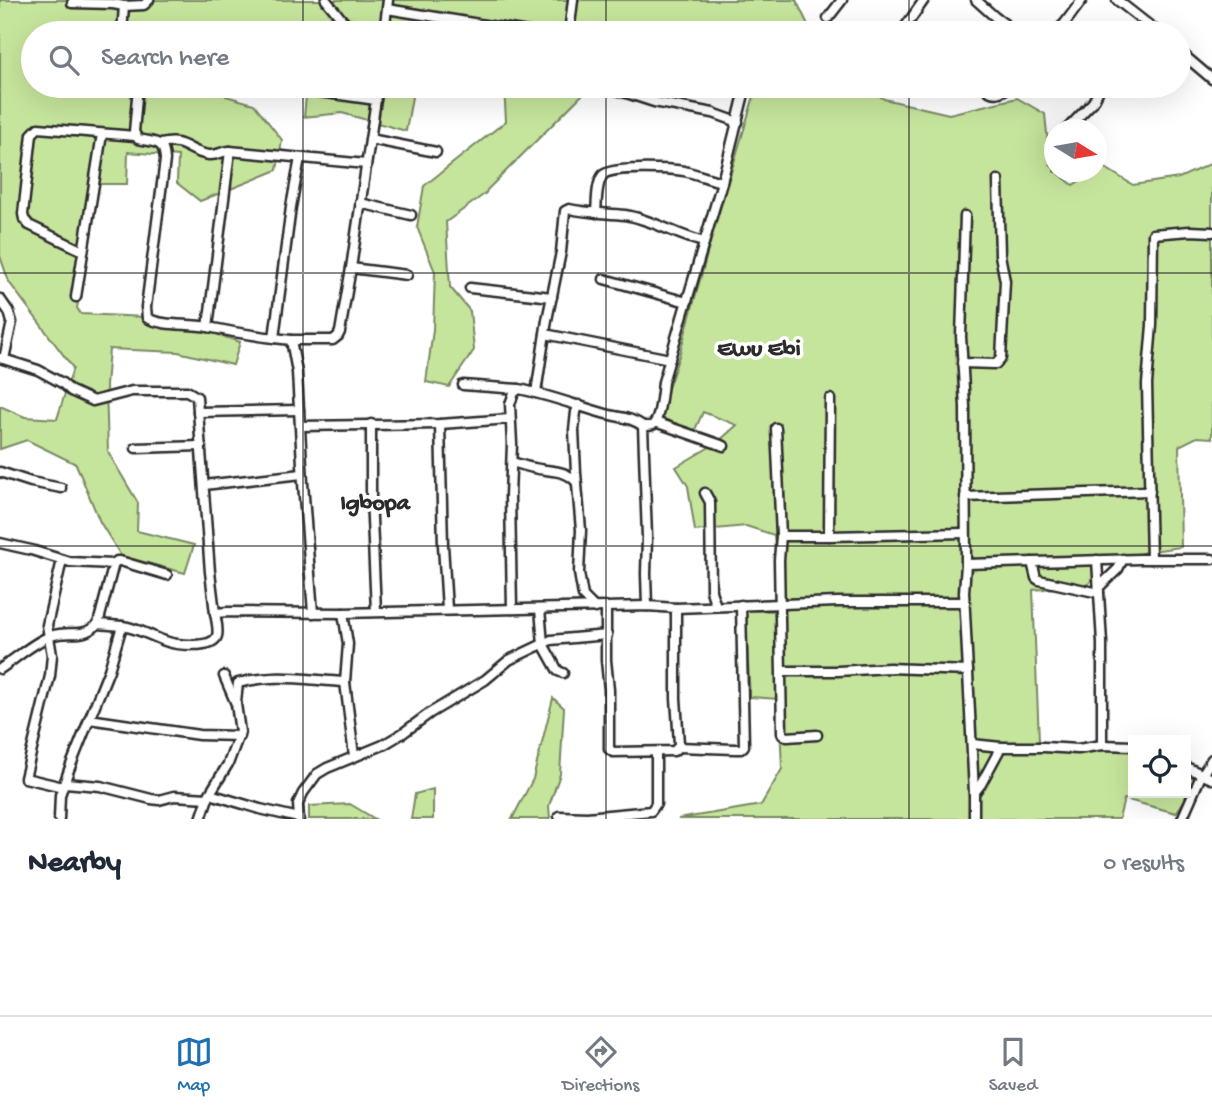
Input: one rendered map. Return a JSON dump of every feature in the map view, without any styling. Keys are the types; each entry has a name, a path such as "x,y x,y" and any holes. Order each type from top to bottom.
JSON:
{"street":[{"path":"72,3 124,6 144,5 149,0"},
{"path":"326,0 343,21"},
{"path":"570,21 573,0"},
{"path":"828,18 842,0"},
{"path":"912,21 924,0"},
{"path":"976,0 1000,21"},
{"path":"1066,21 1082,0"},
{"path":"1117,0 1139,21"},
{"path":"387,5 471,21"},
{"path":"122,21 124,6"},
{"path":"1191,61 1212,79"},
{"path":"135,136 137,98"},
{"path":"161,144 164,147 165,160 146,316 157,321 240,334 291,340 333,340 338,336 351,268 376,100 362,98"},
{"path":"643,98 713,113 738,122"},
{"path":"463,385 536,393 631,418 643,426 651,426 655,422 743,98"},
{"path":"1077,119 1095,98"},
{"path":"83,251 29,225 24,219 32,134 38,128 135,136 161,144 171,141 211,155 230,151 366,164"},
{"path":"76,297 102,134"},
{"path":"370,139 436,152"},
{"path":"208,327 230,151"},
{"path":"274,338 300,158"},
{"path":"596,213 599,182 603,173 611,170 684,171 722,182"},
{"path":"962,363 996,364 1001,358 1005,281 1000,255 998,180"},
{"path":"360,203 411,215"},
{"path":"536,393 561,252 565,211 569,209 626,215 704,242"},
{"path":"965,216 961,336 966,564 964,602 974,819"},
{"path":"1152,559 1147,384 1152,325 1153,234 1212,232"},
{"path":"351,268 407,275"},
{"path":"604,279 687,302"},
{"path":"470,288 552,297"},
{"path":"0,299 12,322 2,358 38,370 93,401 132,391 187,391 197,397 210,572 218,635 211,643 202,645 169,642 135,628 98,624"},
{"path":"545,334 670,359"},
{"path":"291,340 297,372 313,613"},
{"path":"512,609 510,404 514,393 519,390"},
{"path":"829,536 831,398"},
{"path":"579,405 575,430 581,530 579,573 583,596 580,607"},
{"path":"198,412 299,410"},
{"path":"300,426 440,424 510,419"},
{"path":"655,422 724,446"},
{"path":"371,424 376,611"},
{"path":"440,424 447,609"},
{"path":"643,426 647,606"},
{"path":"776,428 781,536 779,560 783,735 817,735"},
{"path":"136,448 201,446"},
{"path":"512,462 567,474 578,483"},
{"path":"0,472 61,488"},
{"path":"204,485 302,474"},
{"path":"965,497 1150,491"},
{"path":"705,493 710,502 711,591 716,606"},
{"path":"781,536 965,533"},
{"path":"0,543 75,563 113,564 120,561 167,575"},
{"path":"1099,590 1118,569 1123,559"},
{"path":"966,564 1212,559"},
{"path":"62,560 48,617 47,630 52,655 50,676 25,778 64,785 100,786 159,800 174,796 209,796 299,819 299,804 303,793 317,774 327,768 403,733 430,713 485,680 509,660 543,644 561,639 607,635"},
{"path":"1097,560 1102,643 1102,745"},
{"path":"1032,562 1039,580 1099,590"},
{"path":"0,669 49,636 83,634 98,624 113,564"},
{"path":"583,596 594,608"},
{"path":"215,614 964,602"},
{"path":"606,608 609,749 613,752 656,752 674,751 678,747 741,749 744,746 741,605"},
{"path":"676,608 678,747"},
{"path":"540,609 543,644 558,671 563,673"},
{"path":"343,612 348,644 345,682 354,757"},
{"path":"59,819 60,795 109,670 122,626"},
{"path":"782,671 889,668 968,671"},
{"path":"201,819 209,796 228,764 239,736 236,704 224,676"},
{"path":"236,704 238,683 251,680 302,677 345,682"},
{"path":"89,719 199,735 239,736"},
{"path":"972,744 1077,749 1102,745 1128,746"},
{"path":"974,793 1000,747"},
{"path":"657,766 667,751"},
{"path":"559,816 587,817 651,811 656,804 656,752"},
{"path":"1182,819 1202,774 1212,759"},
{"path":"1191,769 1212,779"},
{"path":"973,779 983,779"}],"green space":[{"path":"0,0 796,0 806,21 21,21 21,98 233,98 254,104 282,140 277,170 200,201 177,183 178,156 128,152 127,184 97,184 77,308 81,314 167,318 240,342 233,365 178,352 109,349 106,386 108,452 138,503 137,531 194,545 185,573 121,556 100,522 76,464 27,440 0,449 0,406 25,417 57,419 73,368 9,282 0,256"},
{"path":"306,98 412,98 406,131 342,113 304,117"},
{"path":"505,98 579,98 486,193 446,222 450,287 470,311 474,350 449,387 426,382 433,330 435,272 417,227 424,186 506,121"},
{"path":"753,98 883,98 949,114 1017,98 1045,114 1044,182 1069,182 1073,185 1078,182 1107,182 1107,169 1133,185 1179,178 1212,163 1212,438 1197,437 1179,446 1181,547 1145,552 1101,566 1088,585 1033,590 1039,741 1077,749 1128,749 1128,798 1186,798 1176,813 1124,799 1119,819 678,819 761,805 782,769 779,699 750,697 745,610 780,611 774,535 746,526 695,531 688,486 676,467 718,442 737,425 703,412 693,434 655,427 679,356"},
{"path":"553,698 564,708 560,774 549,806 550,819 512,819 533,779"},
{"path":"1191,776 1198,780 1191,790"},
{"path":"433,789 433,819 411,819 415,794"},
{"path":"350,804 375,819 309,819 309,806"}],"district":[{"name":"Ewu Ebi","path":"759,347"},
{"name":"Igbopa","path":"375,501"}]}
